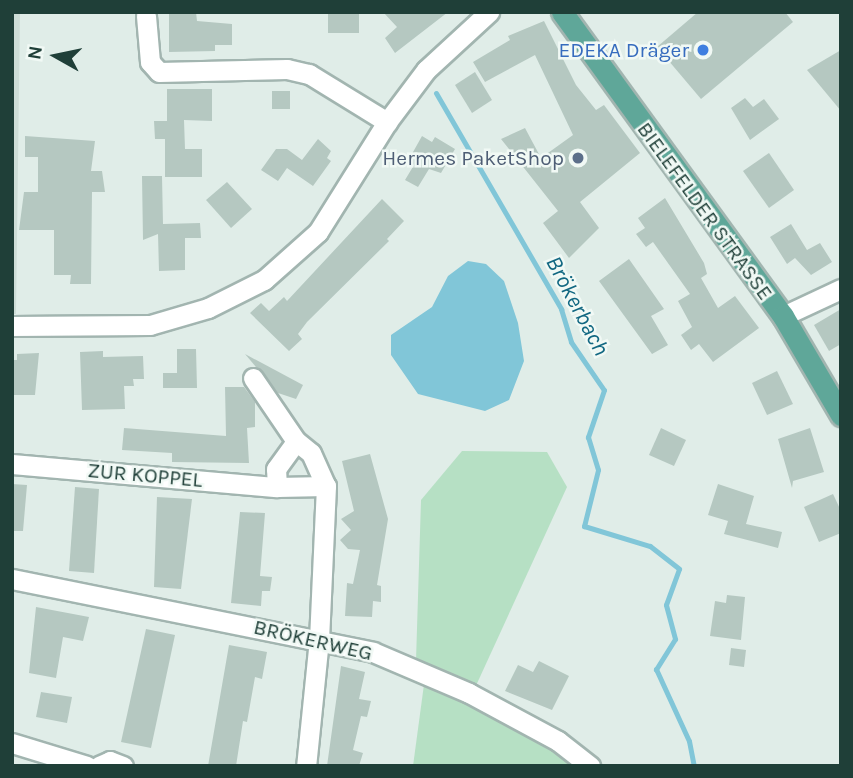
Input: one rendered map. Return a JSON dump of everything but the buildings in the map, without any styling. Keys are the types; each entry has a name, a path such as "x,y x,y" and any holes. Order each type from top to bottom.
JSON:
{"main road":[{"name":"BIELEFELDER STRASSE","path":"562,12 783,316 841,415"}],"street":[{"path":"12,326 150,325 237,295 264,279 318,232 387,122 426,70 488,12"},
{"path":"146,16 150,62 159,72 287,69 309,74 387,122"},
{"path":"783,316 841,289"},
{"path":"253,378 296,441 311,453 326,486 319,639 306,766"},
{"path":"277,487 276,469 296,441"},
{"name":"ZUR KOPPEL","path":"12,464 277,487 326,486"},
{"name":"BRÖKERWEG","path":"12,579 373,652 469,693 558,741 590,766"},
{"path":"12,743 42,759 87,766"},
{"path":"99,766 110,761 122,766"}],"shaded area":[{"path":"12,12 20,12 16,314 12,314"}],"green space":[{"path":"462,451 547,452 567,487 474,690 416,661 421,500"},
{"path":"425,677 555,744 579,766 413,766"}],"water":[{"path":"468,261 486,264 504,281 518,323 524,361 509,400 485,411 418,394 391,355 391,335 432,307 448,276"}],"waterway":[{"name":"Brökerbach","path":"436,93 561,309 571,342 604,390 588,437 598,470 584,526 650,546 679,569 666,605 675,639 656,669 689,741 694,766"}],"place":[{"name":"EDEKA Dräger","path":"703,50"},
{"name":"Hermes PaketShop","path":"578,158"}]}
